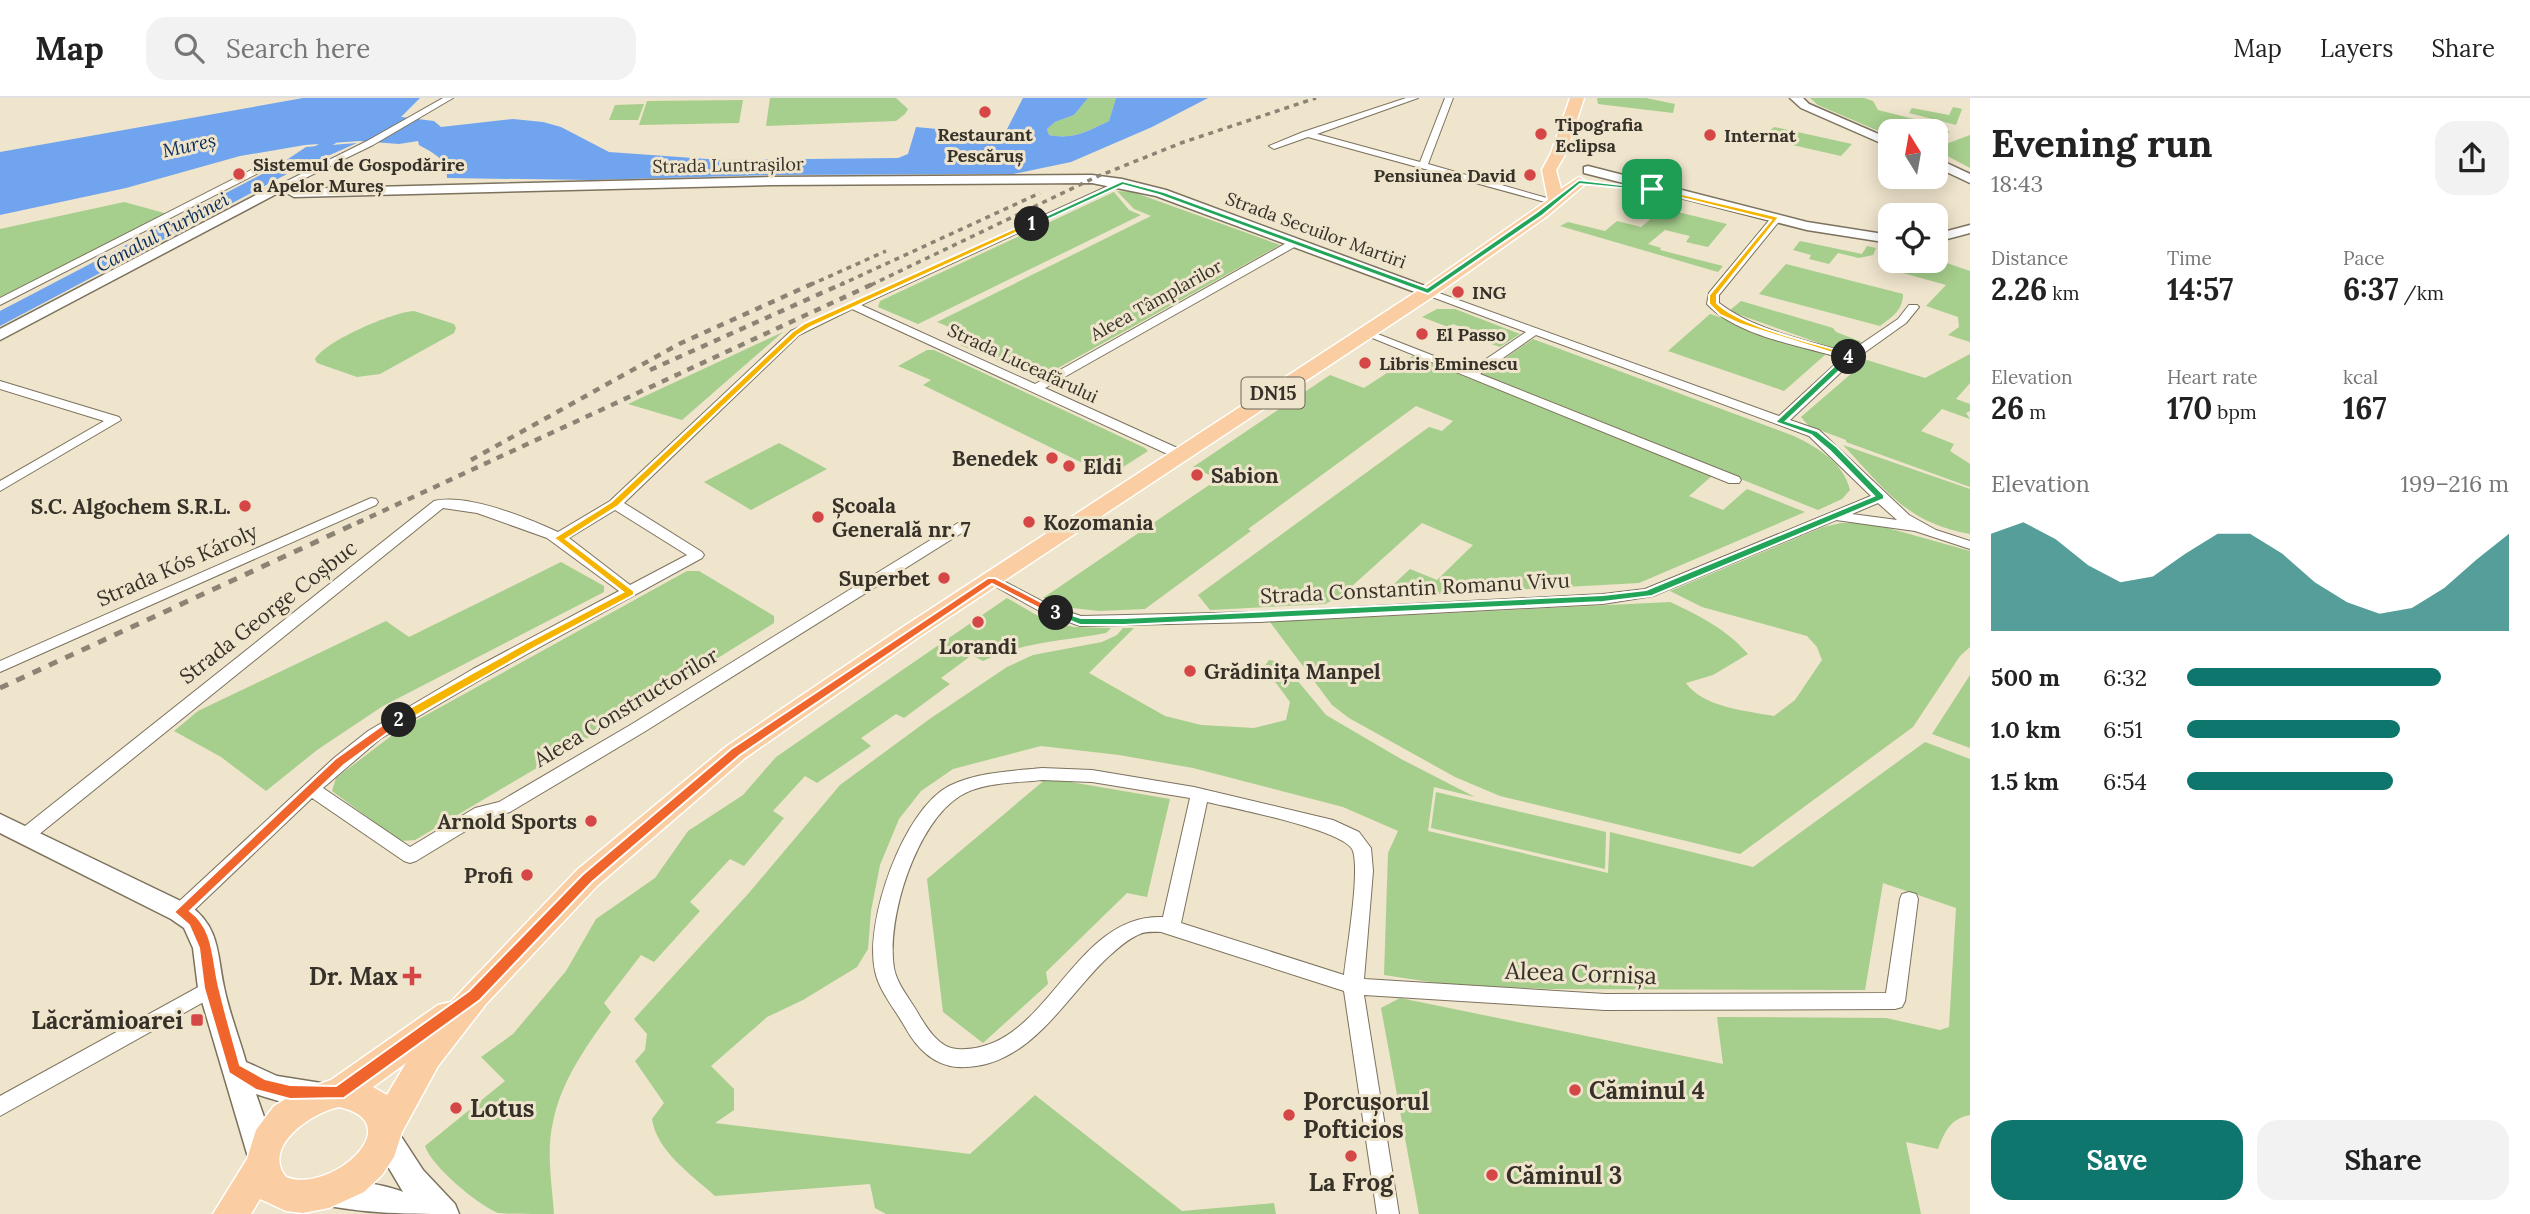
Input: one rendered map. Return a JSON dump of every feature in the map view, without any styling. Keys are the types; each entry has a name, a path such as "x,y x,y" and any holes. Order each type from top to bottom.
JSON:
{"main road":[{"path":"1556,202 1552,171 1563,144 1575,98"},
{"path":"1563,144 1580,172"},
{"path":"1552,171 1580,172"},
{"name":"DN15","path":"263,1161 268,1183 284,1195 307,1197 342,1188 366,1170 375,1159 385,1133 427,1056 475,995 587,878 736,752 1179,454 1428,292 1556,202 1580,172"},
{"name":"DN15","path":"231,1214 263,1161 270,1137 285,1118 306,1103 334,1094 475,995"},
{"path":"334,1094 354,1094 377,1107 384,1117 385,1133"},
{"name":"DN15","path":"285,1214 324,1193"}],"street":[{"path":"293,185 449,98"},
{"path":"1274,146 1414,98"},
{"path":"1423,166 1449,98"},
{"path":"1796,98 1805,106 1878,138"},
{"path":"1306,134 1556,202"},
{"path":"0,302 267,165"},
{"path":"1948,168 1970,179"},
{"path":"1580,172 1776,219 1878,237"},
{"name":"Strada Luntrașilor","path":"0,335 262,195 293,185 334,191 784,181 1092,179 1122,183"},
{"path":"559,538 615,504 795,333 1122,183"},
{"name":"Strada Secuilor Martiri","path":"1122,183 1161,193 1814,433 1897,513 1922,529 1970,545"},
{"path":"1776,219 1713,295 1713,304 1742,323 1850,357"},
{"path":"1948,235 1970,229"},
{"name":"Aleea Tâmplarilor","path":"1037,388 1294,243"},
{"name":"Strada Luceafărului","path":"852,305 1179,454"},
{"path":"1780,422 1850,357 1902,321 1913,306"},
{"path":"1472,374 1534,331"},
{"path":"1366,332 1734,480"},
{"path":"0,385 115,420 0,487"},
{"name":"Strada Constantin Romanu Vivu","path":"991,580 1046,609 1080,621 1260,617 1603,599 1648,593 1880,497"},
{"name":"Strada Kós Károly","path":"0,667 371,502"},
{"name":"Strada George Coșbuc","path":"26,835 439,504 454,502 523,523 559,538 630,593"},
{"path":"180,912 357,749 408,714 697,555 615,504"},
{"name":"Strada Constantin Romanu Vivu","path":"1836,517 1878,520 1922,529"},
{"name":"Aleea Constructorilor","path":"311,789 410,856 481,813 504,807 963,526"},
{"name":"Aleea Cornișa","path":"1353,986 1364,871 1362,848 1353,837 1333,827 1200,795 1088,775 1059,773 1000,776 953,791 935,804 919,825 896,882 884,928 884,970 916,1028 930,1047 957,1058 982,1055 1010,1045 1031,1027 1117,938 1138,926 1161,924 1353,986 1605,1002 1895,1001 1909,899"},
{"path":"1170,927 1200,795"},
{"path":"0,823 180,912 194,922 206,948 211,988 263,1161"},
{"path":"1353,986 1388,1214"},
{"path":"0,1107 211,988"},
{"path":"234,1069 261,1085 290,1092 334,1094"},
{"path":"385,1133 412,1180 444,1214"},
{"path":"324,1193 394,1202 419,1214"}],"green space":[{"path":"770,98 896,98 908,109 896,121 766,126"},
{"path":"1088,98 1116,98 1109,121 1073,135 1049,135 1047,129 1055,122 1074,115"},
{"path":"1597,98 1646,98 1675,104 1673,113 1598,104"},
{"path":"1810,98 1864,98 1873,101 1878,110 1914,119 1878,119 1878,131 1818,105"},
{"path":"743,100 739,123 639,125 647,101"},
{"path":"644,104 638,120 609,120 615,105"},
{"path":"1953,107 1962,109 1956,125 1948,123 1948,119 1932,119 1909,113 1912,108 1949,115"},
{"path":"1774,127 1852,144 1841,156 1762,138"},
{"path":"1970,135 1970,168 1948,156 1948,143"},
{"path":"1117,191 1133,192 1280,245 1040,378 960,345 973,337 937,322 1151,216 1134,209"},
{"path":"1114,192 1129,210 1141,215 918,324 878,307 880,301"},
{"path":"124,202 168,214 0,299 0,229"},
{"path":"1649,205 1727,224 1708,247 1686,242 1690,236 1665,230 1648,244 1661,248 1660,250 1723,266 1718,272 1560,226 1568,222 1605,231 1617,221 1641,227 1654,216 1640,212"},
{"path":"1800,241 1862,254 1867,246 1876,248 1873,255 1859,258 1838,253 1829,264 1809,259 1811,255 1793,250"},
{"path":"1948,263 1970,271 1970,342 1948,335 1959,327 1958,317 1926,306 1946,285 1903,273 1948,273"},
{"path":"1786,264 1903,294 1901,304 1896,313 1880,326 1759,294"},
{"path":"1741,301 1833,328 1836,332 1862,342 1847,348 1833,348 1729,311"},
{"path":"1437,309 1455,309 1520,334 1500,347 1480,340 1484,336 1453,324 1448,327 1422,317"},
{"path":"414,311 454,324 454,333 380,374 357,377 317,363 315,359 321,352 345,336 391,316"},
{"path":"1710,314 1820,349 1825,355 1784,391 1668,351"},
{"path":"783,332 682,420 628,404"},
{"path":"1533,339 1794,436 1836,464 1850,490 1842,499 1818,510 1481,375"},
{"path":"927,350 934,350 1148,451 1109,476 923,385 931,380 898,366"},
{"path":"1970,354 1970,383 1956,399 1970,404 1970,411 1966,413 1970,419 1942,409 1921,431 1954,444 1950,451 1970,464 1970,487 1846,442 1809,426 1801,417 1867,360 1925,378"},
{"path":"1413,356 1713,475 1689,496 1723,510 1747,489 1805,512 1639,583 1380,597 1410,569 1437,580 1473,545 1422,523 1341,596 1325,604 1210,610 1198,595 1429,427 1442,431 1453,421 1416,406 1248,529 1251,531 1145,609 1099,611 1072,608 1043,598 1218,479 1193,467 1330,375 1364,388"},
{"path":"779,443 827,469 751,510 704,482"},
{"path":"1843,445 1970,489 1970,534 1929,521 1898,502"},
{"path":"1841,523 1870,523 1970,551 1970,647 1960,656 1913,727 1740,854 1500,796 1455,777 1349,718 1332,705 1270,622 1670,602 1712,624 1731,637 1748,654 1713,675 1686,683 1693,691 1726,707 1774,716 1795,700 1822,660 1817,647 1807,636 1702,607 1670,591 1823,527"},
{"path":"561,562 604,586 604,592 383,706 317,750 266,791 221,757 174,731 198,711 386,621 409,637"},
{"path":"687,571 699,571 774,616 774,623 623,717 415,840 400,841 332,791 336,778 399,730"},
{"path":"1007,598 1047,621 1074,627 1111,628 1106,633 1028,646 983,661 972,655 941,678 950,684 904,718 896,714 861,738 871,746 817,783 805,776 773,811 784,818 744,866 730,859 690,902 700,911 654,962 641,955 604,1003 611,1012 584,1050 569,1078 553,1122 550,1156 554,1214 498,1213 446,1174 429,1155 425,1146 505,1081 481,1057 513,1034 566,971 596,919 655,878 688,831 743,795 776,757"},
{"path":"1123,628 1134,628 1089,673 1165,716 1201,725 1254,728 1286,720 1290,702 1276,683 1260,672 1269,660 1282,662 1326,715 1401,759 1475,797 1434,787 1428,831 1608,873 1610,832 1753,867 1925,742 1970,759 1970,1115 1958,1119 1949,1127 1938,1149 1906,1142 1921,1214 1419,1214 1381,1008 1400,998 1723,1064 1717,1017 1886,1018 1940,1030 1949,1027 1956,908 1883,883 1865,990 1549,989 1444,984 1384,975 1388,853 1398,831 1343,807 1193,768 1119,755 1041,746 953,769 921,791 899,819 880,865 871,911 868,949 857,967 803,1000 767,1017 711,1066 734,1089 734,1110 715,1123 970,1154 1035,1095 1182,1211 1274,1203 1276,1214 886,1214 875,1208 870,1184 715,1196 677,1162 655,1131 652,1119 664,1103 635,1061 645,1050 647,1034 634,1019 748,894 840,785 931,718 1007,667 1033,655 1102,642 1117,635"},
{"path":"1970,675 1970,748 1932,734"},
{"path":"1047,778 1170,799 1147,897 1127,893 1046,972 1048,984 983,1043 943,1012 927,879"},
{"path":"1436,792 1606,832 1605,869 1431,828"}],"water":[{"name":"Mureș","path":"303,98 420,98 401,117 434,121 441,127 513,119 543,122 561,127 609,152 721,160 898,158 908,154 916,127 1005,133 1023,98 1088,98 1074,115 1055,122 1047,129 1049,135 1066,136 1080,134 1109,121 1116,98 1208,98 1152,127 1071,162 1013,174 772,175 591,180 447,178 442,162 435,154 419,145 418,141 399,144 359,141 305,145 240,156 126,188 0,215 0,152"},
{"path":"357,143 296,170 276,167 306,147"},
{"name":"Canalul Turbinei","path":"268,171 287,174 0,326 0,311"}],"waterway":[{"name":"Canalul Turbinei","path":"254,185 332,141 342,123"}],"railway":[{"path":"871,285 1096,177 1181,143 1316,98"},
{"path":"840,285 1040,193"},
{"path":"810,285 886,251"},
{"path":"471,460 679,344 814,283"},
{"path":"650,370 844,283"},
{"path":"357,523 875,283"},
{"path":"0,688 361,521"}],"place":[{"name":"Restaurant Pescăruș","path":"985,112"},
{"name":"Tipografia Eclipsa","path":"1541,134"},
{"name":"Internat","path":"1710,135"},
{"name":"Sistemul de Gospodărire a Apelor Mureș","path":"239,174"},
{"name":"Pensiunea David","path":"1530,175"},
{"name":"ING","path":"1458,292"},
{"name":"El Passo","path":"1422,334"},
{"name":"Libris Eminescu","path":"1365,363"},
{"name":"Benedek","path":"1052,458"},
{"name":"Eldi","path":"1069,466"},
{"name":"Sabion","path":"1197,475"},
{"name":"S.C. Algochem S.R.L.","path":"245,506"},
{"name":"Școala Generală nr. 7","path":"818,517"},
{"name":"Kozomania","path":"1029,522"},
{"name":"Superbet","path":"944,578"},
{"name":"Lorandi","path":"978,622"},
{"name":"Grădinița Manpel","path":"1190,671"},
{"name":"Arnold Sports","path":"591,821"},
{"name":"Profi","path":"527,875"},
{"name":"Dr. Max","path":"412,976"},
{"name":"Lăcrămioarei","path":"197,1020"},
{"name":"Căminul 4","path":"1575,1090"},
{"name":"Lotus","path":"456,1108"},
{"name":"Porcușorul Pofticios","path":"1289,1115"},
{"name":"La Frog","path":"1351,1156"},
{"name":"Căminul 3","path":"1492,1175"}],"route":[{"path":"1579,182 1652,189 1776,219 1713,295 1713,304 1742,323 1850,357 1780,422 1814,433 1880,497 1648,593 1603,599 1260,617 1080,621 1046,609 991,580 736,752 587,878 475,995 339,1093 329,1095 290,1092 261,1085 234,1069 211,988 206,948 194,922 180,912 340,762 374,735 532,644 630,593 559,538 615,504 795,333 1122,183 1161,193 1428,292 1540,214 1579,182"}]}
